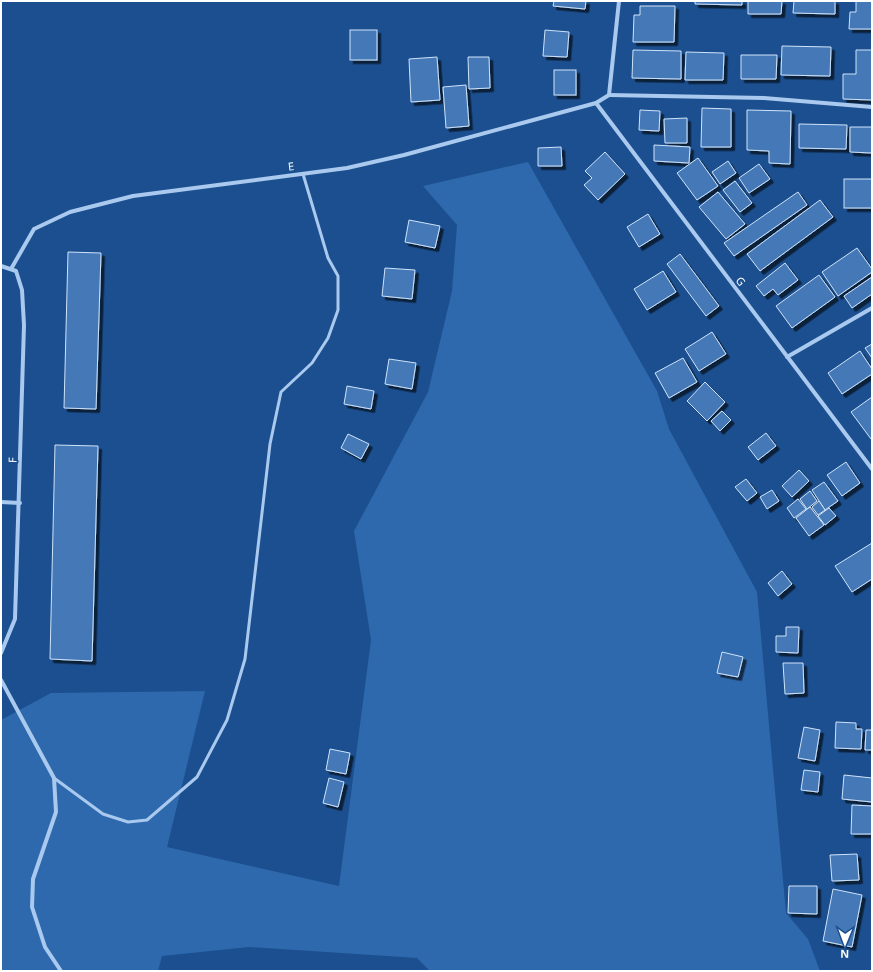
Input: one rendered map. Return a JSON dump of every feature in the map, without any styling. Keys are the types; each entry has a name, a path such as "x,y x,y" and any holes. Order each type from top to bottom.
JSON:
{"street":[{"path":"619,1 609,95 764,98 872,107"},
{"name":"E","path":"10,269 34,229 70,212 133,196 347,168 404,155 596,103 609,95"},
{"name":"G","path":"596,103 872,469"},
{"path":"1,266 10,269"},
{"name":"F","path":"1,653 15,619 20,503 24,324 22,290 16,271 10,269"},
{"path":"787,356 872,308"},
{"path":"1,502 20,503"},
{"path":"1,680 54,778 56,812 33,879 32,907 45,947 61,971"}],"lane":[{"path":"54,778 103,814 128,822 147,820 197,777 226,720 245,660 270,444 281,392 312,363 328,338 338,310 338,276 328,258 303,174"}],"shaded area":[{"path":"528,162 657,391 669,429 757,592 786,913 808,939 820,971 430,971 417,958 249,947 162,956 158,971 1,971 1,720 51,693 205,691 167,847 339,886 371,640 354,531 428,392 452,291 457,225 423,186"}],"building":[{"path":"554,1 586,1 585,9 553,6"},
{"path":"695,1 742,1 742,5 695,4"},
{"path":"748,1 782,1 781,14 748,14"},
{"path":"794,1 835,1 835,14 793,13"},
{"path":"856,1 872,1 872,29 849,29 850,12 856,12"},
{"path":"640,6 675,6 674,42 633,42 634,15 640,15"},
{"path":"350,30 377,30 377,60 350,60"},
{"path":"545,30 569,32 567,57 543,56"},
{"path":"782,46 831,47 830,76 781,75"},
{"path":"633,50 681,51 681,79 632,78"},
{"path":"856,50 872,50 872,100 843,99 843,74 856,74"},
{"path":"686,52 724,53 723,80 685,80"},
{"path":"741,55 777,55 776,79 741,79"},
{"path":"437,57 440,100 411,102 409,59"},
{"path":"468,57 489,57 490,88 469,89"},
{"path":"554,70 576,70 576,95 554,95"},
{"path":"466,85 469,126 446,128 443,87"},
{"path":"702,108 731,109 731,147 701,147"},
{"path":"640,110 660,111 659,131 639,130"},
{"path":"747,110 791,111 790,164 769,163 769,151 747,150"},
{"path":"687,118 687,143 665,143 664,119"},
{"path":"799,124 847,125 846,149 799,148"},
{"path":"850,127 872,127 872,153 850,152"},
{"path":"654,145 690,147 689,163 654,161"},
{"path":"561,147 562,166 538,166 538,148"},
{"path":"605,152 625,174 598,200 584,185 592,178 585,171"},
{"path":"698,158 718,186 697,200 677,173"},
{"path":"728,161 736,173 720,184 712,172"},
{"path":"759,164 770,179 749,193 739,178"},
{"path":"844,179 872,179 872,208 844,208"},
{"path":"735,181 752,203 740,212 723,190"},
{"path":"718,192 745,224 726,239 699,207"},
{"path":"798,192 807,205 734,256 724,243"},
{"path":"820,200 833,217 760,271 747,254"},
{"path":"648,214 660,234 639,247 627,227"},
{"path":"409,220 440,226 435,248 405,242"},
{"path":"857,248 872,269 872,272 838,296 822,272"},
{"path":"68,252 101,253 96,409 64,408"},
{"path":"680,254 719,306 706,316 667,264"},
{"path":"785,263 798,280 778,295 773,289 764,296 756,286"},
{"path":"385,268 415,270 412,299 382,296"},
{"path":"663,271 676,292 647,310 634,289"},
{"path":"819,275 835,297 792,328 776,306"},
{"path":"872,277 872,294 852,308 844,296"},
{"path":"712,332 726,354 699,371 685,349"},
{"path":"872,344 872,358 865,348"},
{"path":"860,351 872,369 872,374 842,394 828,373"},
{"path":"683,358 697,382 669,398 655,373"},
{"path":"389,359 416,363 412,389 385,384"},
{"path":"705,382 725,402 707,421 687,401"},
{"path":"347,386 374,391 371,409 344,404"},
{"path":"872,397 872,438 871,439 851,412"},
{"path":"722,411 731,420 720,431 711,421"},
{"path":"766,433 776,446 758,460 748,447"},
{"path":"348,434 369,444 361,459 341,448"},
{"path":"55,445 98,446 92,661 50,659"},
{"path":"846,462 860,483 842,496 827,475"},
{"path":"799,470 809,481 792,497 782,486"},
{"path":"746,479 757,493 747,501 735,487"},
{"path":"824,482 838,501 825,510 812,490"},
{"path":"772,490 779,501 767,509 760,497"},
{"path":"810,491 817,501 807,509 800,499"},
{"path":"798,499 806,509 794,518 787,508"},
{"path":"819,501 825,510 818,515 812,507"},
{"path":"810,507 824,525 809,536 796,518"},
{"path":"829,508 836,516 825,525 818,516"},
{"path":"872,543 872,579 852,592 835,566"},
{"path":"782,571 792,584 778,596 768,583"},
{"path":"786,627 799,627 798,653 776,652 776,636 786,636"},
{"path":"722,652 743,657 738,677 717,673"},
{"path":"783,663 803,663 804,693 785,694"},
{"path":"836,722 856,723 856,729 862,729 861,749 835,748"},
{"path":"804,727 820,730 815,761 798,758"},
{"path":"866,730 872,730 872,750 865,750"},
{"path":"330,749 350,753 346,774 326,770"},
{"path":"804,770 820,772 818,792 801,790"},
{"path":"844,775 872,778 872,802 842,799"},
{"path":"329,778 344,782 338,807 323,803"},
{"path":"852,805 872,806 872,834 851,834"},
{"path":"857,854 859,880 832,881 830,855"},
{"path":"789,886 817,886 817,914 788,913"},
{"path":"833,889 862,895 852,947 823,941"}]}
